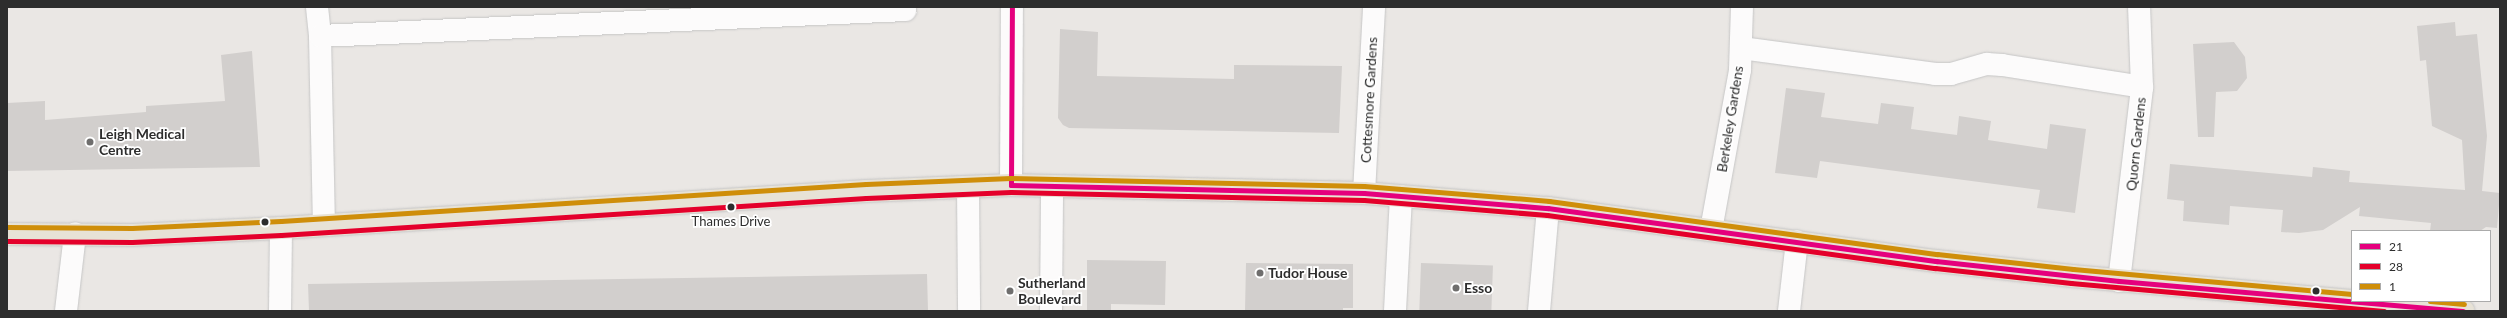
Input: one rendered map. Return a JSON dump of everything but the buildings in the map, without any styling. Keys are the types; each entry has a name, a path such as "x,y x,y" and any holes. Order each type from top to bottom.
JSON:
{"main road":[{"path":"7,234 132,235 281,228 324,224 1011,185 1364,193 1548,208 1936,261 2119,281 2351,301"},
{"path":"2360,302 2463,311"}],"street":[{"path":"316,7 320,36 324,224"},
{"path":"1011,185 1012,7"},
{"name":"Cottesmore Gardens","path":"1364,193 1374,7"},
{"name":"Berkeley Gardens","path":"1711,230 1740,70 1742,7"},
{"name":"Quorn Gardens","path":"2119,281 2142,87 2139,7"},
{"path":"320,36 905,10"},
{"path":"1741,48 1935,74 1951,74 1987,64 2002,65 2142,87"},
{"path":"1051,311 1052,186"},
{"path":"968,187 969,311"},
{"path":"1395,311 1401,196"},
{"path":"1539,311 1548,208"},
{"path":"280,311 281,228"},
{"path":"66,311 75,234"},
{"path":"1790,311 1797,241"}],"transit line":[{"name":"21","path":"1011,185 1012,7"},
{"name":"1","path":"7,227 132,228 281,221 866,184 1011,178 1364,186 1549,201 1937,254 2073,269 2351,294"},
{"name":"21","path":"1011,185 1364,193 1548,208 1936,261 2119,281 2351,301"},
{"name":"28","path":"7,241 132,242 281,235 866,198 1011,192 1364,200 1547,215 1935,268 2071,283 2384,311"},
{"name":"21","path":"2360,302 2463,311"},
{"name":"1","path":"2441,302 2464,304"}],"place":[{"name":"Leigh Medical Centre","path":"90,142"},
{"name":"Thames Drive","path":"731,207"},
{"name":"Tudor House","path":"1260,273"},
{"name":"Esso","path":"1456,288"},
{"name":"Sutherland Boulevard","path":"1010,291"}]}
